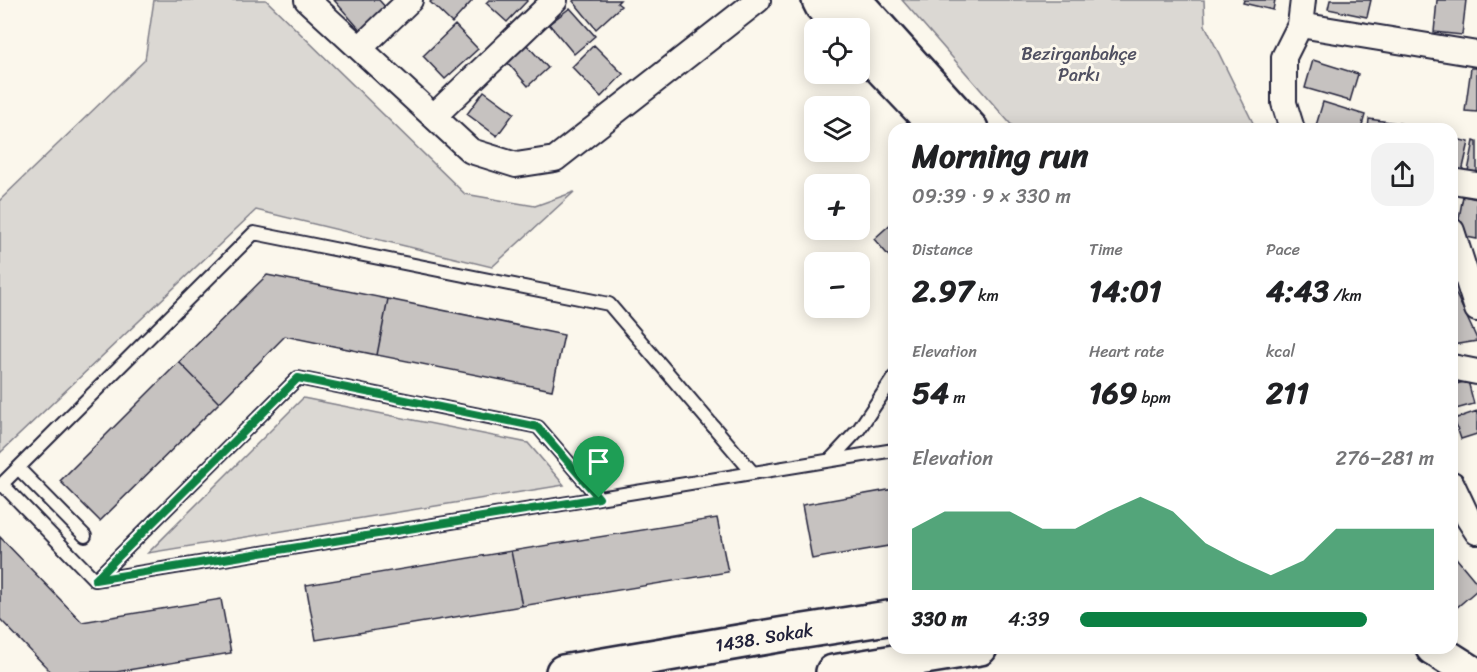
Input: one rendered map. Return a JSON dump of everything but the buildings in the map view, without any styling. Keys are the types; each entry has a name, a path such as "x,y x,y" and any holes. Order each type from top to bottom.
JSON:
{"street":[{"path":"307,0 471,151 516,165 555,159 758,0"},
{"path":"360,48 410,0"},
{"path":"435,116 555,0"},
{"path":"819,0 833,18"},
{"path":"854,0 966,123"},
{"path":"1290,123 1284,103 1284,57 1300,25 1303,0"},
{"path":"1300,25 1477,54"},
{"path":"870,57 933,123"},
{"path":"1458,182 1477,185"},
{"path":"1458,250 1477,309"},
{"path":"1458,368 1477,372"},
{"path":"1472,525 1477,494"},
{"path":"1458,496 1472,525"},
{"name":"1438. Sokak","path":"563,672 888,618"},
{"path":"1458,645 1477,660"},
{"path":"833,672 943,654"},
{"path":"1442,654 1471,672"}],"lane":[{"path":"95,580 1,485 254,233 609,304 753,473"},
{"path":"95,580 298,378 538,427 599,498"},
{"path":"830,460 859,429 888,386"},
{"path":"95,580 888,451"},
{"path":"18,468 85,536"}],"green space":[{"path":"154,0 266,0 465,194 535,206 574,192 492,267 256,210 0,453 0,200 145,60"},
{"name":"Bezirganbahçe Parkı","path":"902,0 1204,0 1205,25 1253,123 1010,123"},
{"path":"303,398 528,443 564,485 148,553"}],"route":[{"path":"298,378 538,427 599,498 95,580 298,378"}]}
